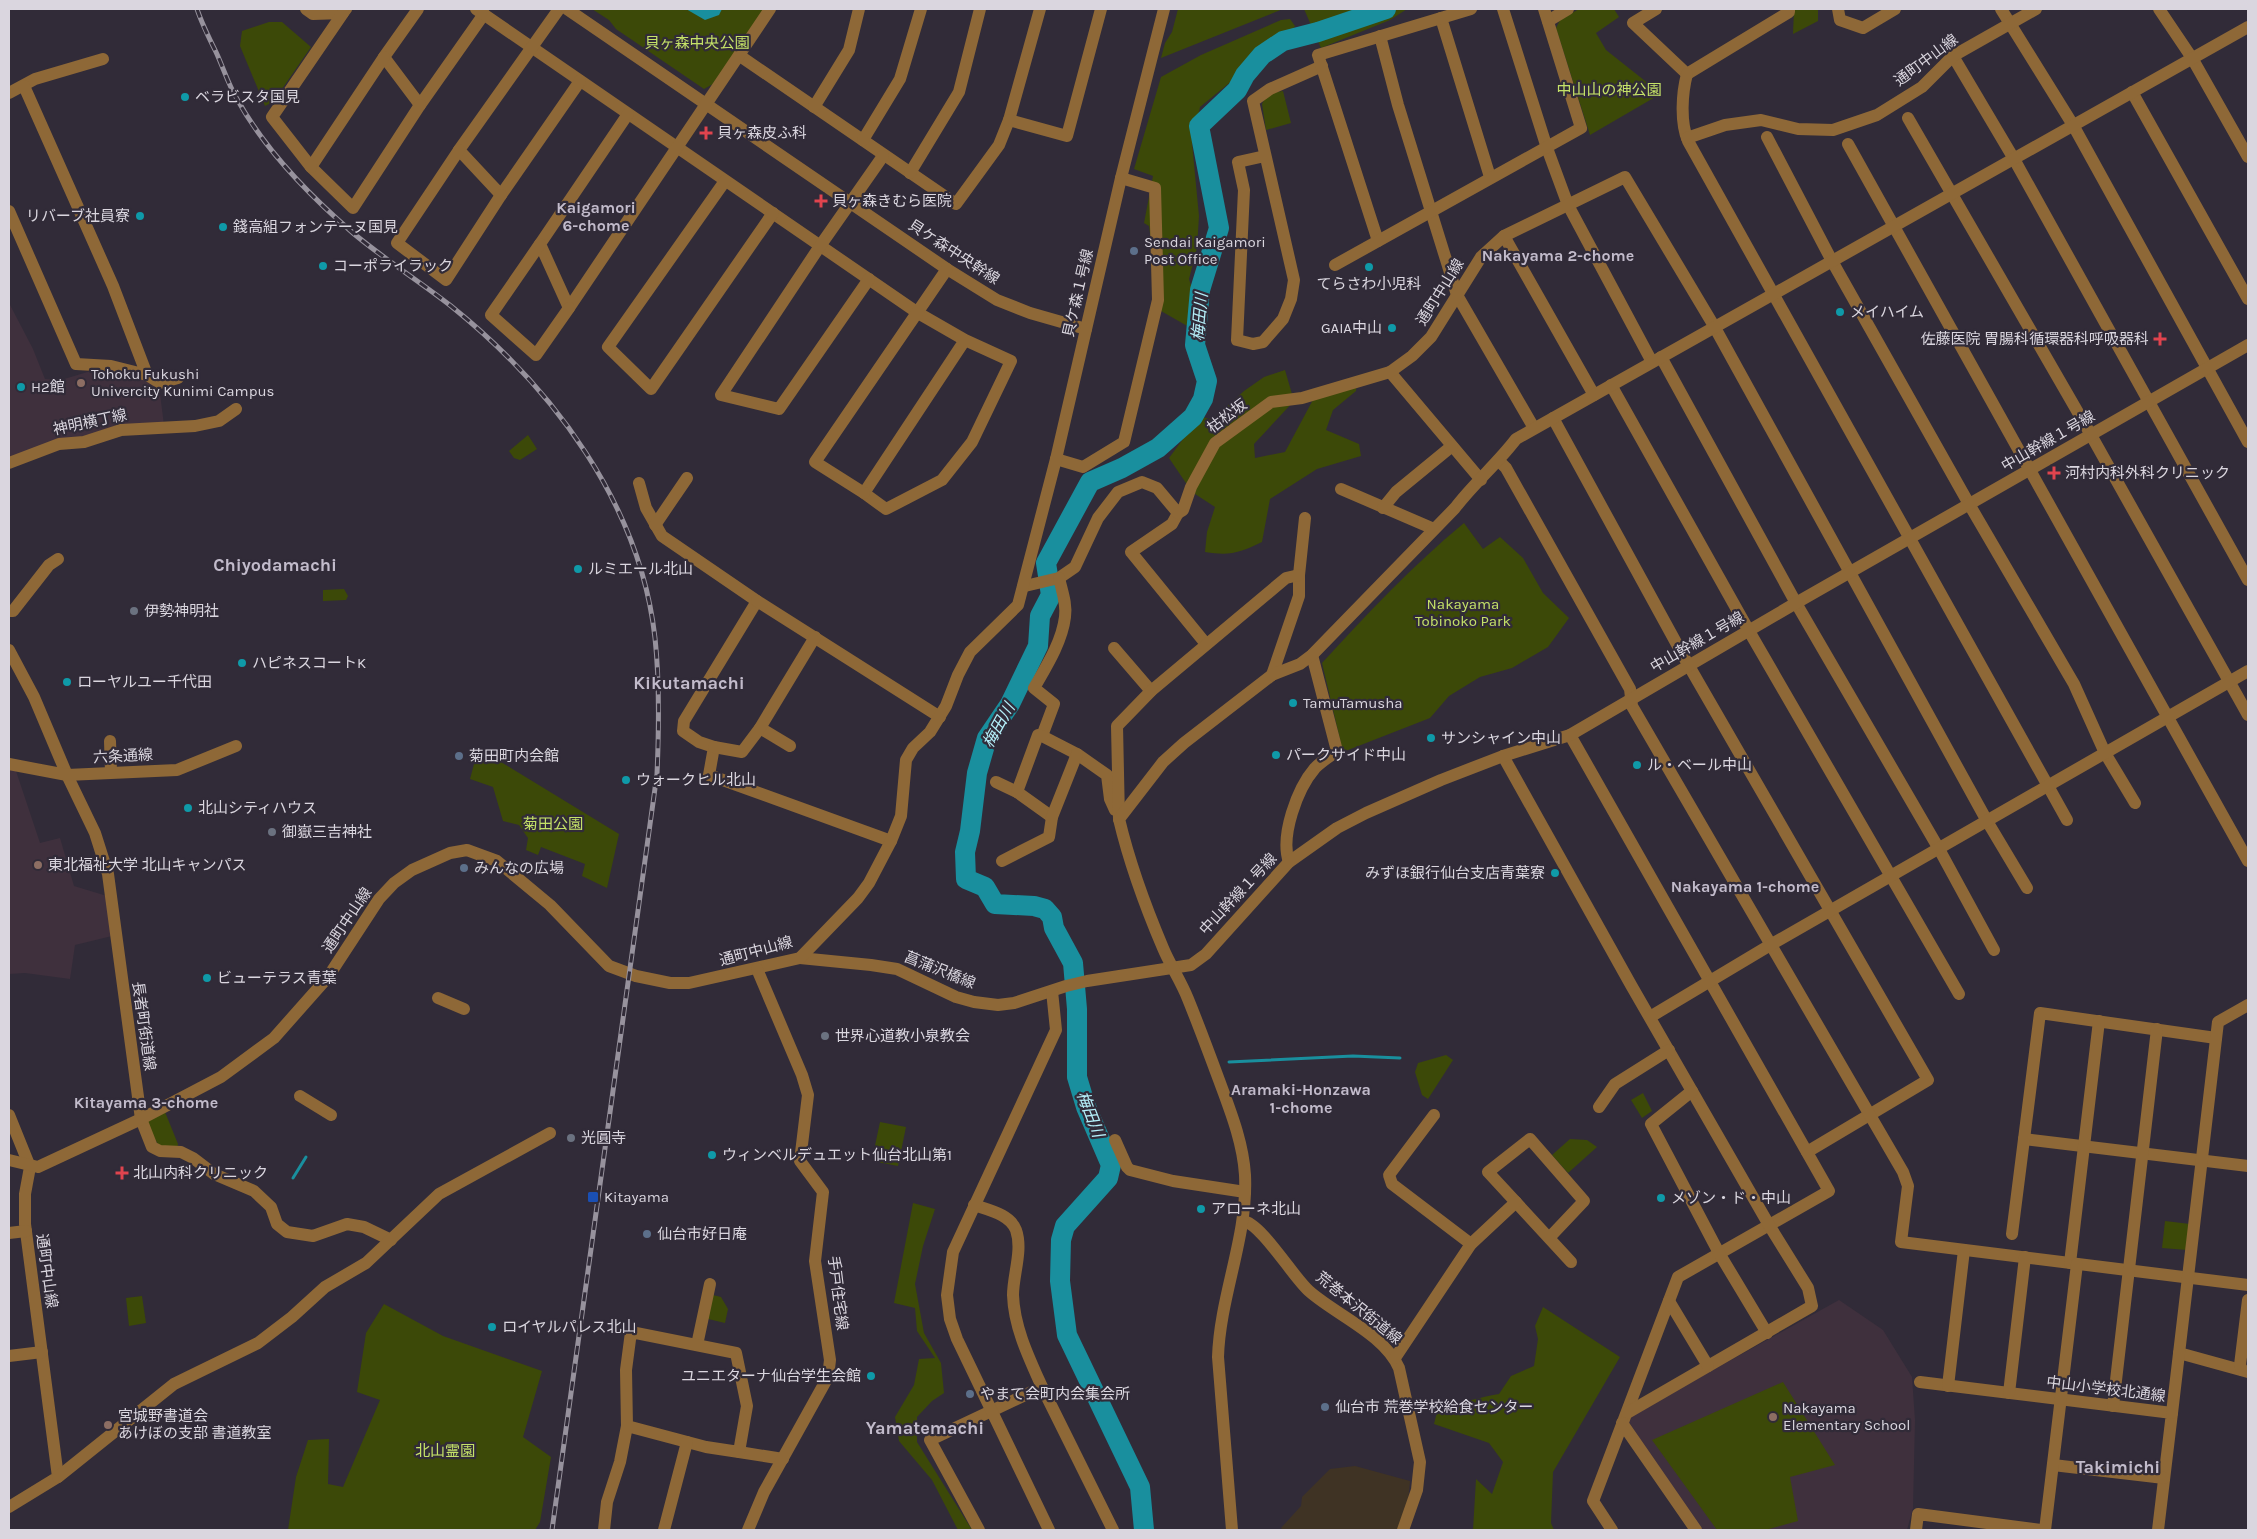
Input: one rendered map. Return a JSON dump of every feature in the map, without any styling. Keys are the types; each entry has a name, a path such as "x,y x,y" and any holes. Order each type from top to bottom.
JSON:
{"street":[{"path":"306,9 313,14 344,11"},
{"path":"311,166 418,9"},
{"path":"559,9 397,243 446,280 501,195 580,80"},
{"name":"貝ケ森中央幹線","path":"568,9 947,269 997,300 1030,313 1086,329"},
{"path":"628,114 491,315 536,355 770,9"},
{"path":"814,107 849,50 859,9"},
{"path":"863,140 900,79 920,9"},
{"path":"910,173 959,92 980,9"},
{"path":"740,56 863,140 883,156 956,204 999,145 1040,9"},
{"path":"1008,120 1067,136 1101,9"},
{"name":"貝ケ森１号線","path":"1025,586 1121,178 1164,9"},
{"path":"1378,241 1318,55 1471,9"},
{"path":"1503,9 1547,148 1568,205 1939,848 1994,950"},
{"path":"1336,265 1490,177 1581,128 1546,15 1568,9"},
{"path":"1656,9 1634,23 1687,74"},
{"path":"1789,9 1789,12 1687,74 1683,91 1687,138 2067,820"},
{"path":"1838,9 1840,20 1855,26 1866,27 1895,9"},
{"path":"2001,9 2073,125 2248,442"},
{"name":"通町中山線","path":"1687,138 1725,125 1761,120 1798,129 1833,130 1877,115 1922,87 1953,56 2036,9"},
{"path":"2159,9 2192,58 2248,157"},
{"path":"344,11 272,117 311,166 353,208 480,11 918,313 965,340 1010,361 972,442 942,480 886,508 815,462 918,313 947,269"},
{"path":"1441,18 1490,177"},
{"path":"1119,819 1163,762 1272,675 1300,664 1312,655 1499,461 1516,439 1714,326 2247,29"},
{"path":"1380,36 1398,105 1457,295 1534,428"},
{"path":"1953,56 2014,159 2248,580"},
{"path":"384,57 420,105"},
{"path":"9,94 35,79 103,59"},
{"path":"1265,156 1238,162 1244,190 1237,340 1253,344 1263,342 1283,319 1291,299 1294,280 1253,101 1270,89 1322,66"},
{"path":"24,86 113,286 147,375"},
{"path":"2132,92 2248,299"},
{"path":"1908,118 2091,435 2248,715"},
{"path":"1767,137 1832,261 1969,504 2074,684 2105,753 2135,803"},
{"path":"1848,144 2248,861"},
{"path":"460,150 501,195"},
{"path":"868,279 779,409 722,395 820,246 883,156"},
{"name":"通町中山線","path":"1302,398 1390,372 1412,356 1431,337 1481,257 1504,236 1625,177 1714,326"},
{"path":"1056,458 1083,467 1124,442 1156,309 1158,300 1155,188 1121,178"},
{"path":"725,180 608,347 651,389 773,213"},
{"path":"9,211 76,364 110,366 147,375 160,383 178,378"},
{"path":"1504,236 1594,395"},
{"path":"540,244 569,308"},
{"path":"1714,326 1987,821 2027,888"},
{"path":"864,493 965,340"},
{"name":"中山幹線１号線","path":"1174,968 1192,965 1206,954 1288,862 1337,828 1366,813 1503,756 1570,735 1909,538 2248,345"},
{"path":"1390,372 1481,480"},
{"path":"1611,386 1749,631 1959,994"},
{"name":"枯松坂","path":"1206,644 1131,552 1172,524 1182,510 1191,486 1215,443 1271,402 1302,398"},
{"name":"神明横丁線","path":"9,463 59,444 84,442 121,430 195,426 219,421 236,410"},
{"path":"1553,418 1689,666 1928,1080 1807,1152"},
{"path":"1383,508 1396,492 1452,446"},
{"path":"1499,461 1506,468 1552,554 1604,640 1630,689 1632,706 1903,1172 1908,1186 1901,1242 2248,1284"},
{"path":"655,525 687,478"},
{"path":"1025,586 1059,578 1075,567 1098,518 1118,492 1142,482 1157,488 1178,514"},
{"path":"639,483 646,508 662,536 757,601 940,717"},
{"path":"1341,489 1434,529"},
{"path":"1272,675 1299,596 1299,575 1305,518"},
{"path":"9,611 13,611 49,566 58,559"},
{"path":"1119,819 1116,726 1151,691 1206,644 1286,578 1299,575"},
{"path":"1042,736 1054,704 1034,688 1048,664 1065,618 1065,602 1059,578"},
{"name":"通町中山線","path":"58,1478 26,1231 25,1194 30,1167 38,1167 140,1120 221,1077 274,1038 328,977 379,899 389,888 412,870 450,853 467,850 497,861 550,905 609,966 648,980 689,983 800,958 858,898 869,884 891,841 901,816 906,760 913,748 930,732 940,717 958,674 970,652 1018,605 1025,586"},
{"path":"757,601 684,721 683,731 699,742 742,752 760,728 815,637"},
{"path":"1114,648 1151,691"},
{"name":"長者町街道線","path":"9,650 34,697 67,776 95,833 108,874 140,1120 152,1147 160,1151 181,1152 193,1158 214,1174 254,1191 271,1207 276,1224 287,1232 313,1236 347,1224 364,1227 391,1240"},
{"path":"1288,862 1285,850 1293,809 1315,768 1337,751 1312,655"},
{"path":"1650,1018 1772,944 2248,671"},
{"path":"760,728 790,746"},
{"path":"1017,792 1038,735 1077,754 1107,775 1110,799 1119,819 1146,904 1163,949 1174,968 1232,1116 1245,1173 1243,1222 1219,1344 1220,1399 1232,1530"},
{"path":"1570,735 1708,982 1829,1191 1678,1277 1594,1501 1612,1530"},
{"path":"110,741 111,772"},
{"name":"六条通線","path":"9,764 67,776 111,772 177,770 236,746"},
{"path":"714,747 709,775 891,841"},
{"path":"1002,861 1048,837 1052,817 1077,754"},
{"path":"1503,756 1650,1018 1769,1225 1808,1288 1812,1306 1767,1334 1708,1366 1624,1418"},
{"path":"996,782 1017,792 1052,817"},
{"name":"菖蒲沢橋線","path":"800,958 897,969 956,997 974,1002 998,1005 1014,1003 1087,981 1143,971 1174,968"},
{"name":"手戸住宅線","path":"748,1530 764,1492 828,1377 830,1360 815,1261 823,1192 800,1161 808,1094 802,1075 757,969"},
{"path":"1049,1530 957,1339 950,1319 947,1295 953,1252 1056,1030 1052,991"},
{"path":"438,998 464,1009"},
{"path":"2172,1413 2218,1022 2248,1005"},
{"path":"2012,1234 2040,1013 2216,1038"},
{"path":"2045,1530 2061,1400 2084,1146 2099,1021"},
{"path":"2113,1406 2157,1029"},
{"path":"1598,1107 1615,1084 1669,1050"},
{"path":"1692,1091 1652,1124 1720,1253 1767,1334"},
{"path":"300,1096 331,1114"},
{"path":"9,1114 30,1167"},
{"path":"1434,1115 1389,1175 1392,1184 1471,1244"},
{"path":"9,1507 58,1478 174,1384 258,1343 292,1317 325,1287 366,1263 440,1194 550,1133"},
{"path":"1549,1238 1584,1201 1530,1139 1488,1172 1571,1262"},
{"path":"2024,1139 2248,1166"},
{"path":"1115,1140 1126,1167 1130,1170 1173,1181 1245,1192"},
{"path":"9,1160 21,1162 30,1167"},
{"path":"1395,1358 1471,1244 1516,1202"},
{"path":"974,1205 1007,1218 1016,1230 1018,1246 1013,1296 1023,1342 1042,1387 1113,1530"},
{"name":"荒巻本沢街道線","path":"1243,1222 1249,1222 1261,1233 1308,1290 1366,1332 1395,1358 1399,1368 1420,1462 1417,1490 1403,1530"},
{"path":"9,1233 26,1231"},
{"path":"1948,1386 1964,1250"},
{"path":"2009,1393 2025,1257"},
{"path":"696,1345 710,1284"},
{"path":"2245,1371 2240,1365 2248,1300"},
{"path":"1669,1301 1708,1366"},
{"path":"605,1530 607,1502 620,1462 627,1426 626,1370 632,1332 736,1353 747,1406 739,1452"},
{"path":"9,1356 42,1352"},
{"path":"2179,1352 2245,1371"},
{"name":"中山小学校北通線","path":"1920,1382 2172,1413 2158,1530"},
{"path":"979,1530 930,1440 1042,1387"},
{"path":"1624,1418 1696,1530"},
{"path":"627,1426 687,1442 783,1460"},
{"path":"664,1530 687,1442"},
{"path":"2053,1465 2164,1478"},
{"path":"1916,1530 1918,1514 2006,1528 2041,1530"}],"shaded area":[{"name":"Tohoku Fukushi Univercity Kunimi Campus","path":"9,303 33,349 45,379 61,380 94,370 146,380 159,386 164,425 9,458"},
{"name":"東北福祉大学 北山キャンパス","path":"9,769 16,771 40,843 60,838 74,886 107,896 112,936 75,945 70,979 25,973 9,974"},
{"name":"Nakayama Elementary School","path":"1839,1300 1883,1330 1912,1377 1915,1420 1913,1508 1907,1530 1698,1530 1629,1422 1634,1414"},
{"path":"1355,1466 1410,1481 1408,1502 1398,1530 1283,1530 1281,1528 1301,1506 1302,1497 1330,1469"}],"green space":[{"name":"貝ヶ森中央公園","path":"592,9 764,9 713,84 704,89 616,29 609,20"},
{"path":"1178,9 1283,9 1161,58 1165,43 1172,32"},
{"path":"1304,9 1407,9 1390,20 1321,48"},
{"name":"中山山の神公園","path":"1579,9 1614,9 1619,17 1596,33 1606,50 1654,88 1657,96 1590,135 1556,28 1560,20"},
{"path":"1794,9 1818,9 1818,21 1793,34"},
{"path":"1290,19 1295,26 1292,31 1269,43 1233,80 1200,107 1192,143 1199,216 1197,248 1189,279 1195,299 1189,327 1161,311 1149,226 1144,223 1153,176 1134,169 1161,77 1201,55 1281,20"},
{"path":"269,22 282,22 311,47 273,102 265,106 240,46 242,31"},
{"path":"1283,91 1291,123 1266,130 1262,104 1267,94"},
{"path":"1285,370 1294,401 1254,444 1255,458 1285,452 1315,396 1357,382 1356,391 1333,410 1326,430 1359,444 1361,456 1317,469 1270,499 1262,542 1234,553 1205,552 1207,532 1215,507 1192,492 1169,458 1200,416 1212,420 1244,391 1264,377"},
{"path":"528,435 537,449 520,460 514,458 509,451"},
{"name":"Nakayama Tobinoko Park","path":"1464,523 1483,549 1500,537 1523,558 1543,593 1569,618 1548,647 1512,668 1480,677 1449,696 1430,718 1343,752 1322,663 1408,573"},
{"path":"344,589 348,596 346,600 323,601 323,590"},
{"name":"菊田公園","path":"477,753 491,756 619,834 607,888 582,876 585,864 541,847 538,855 526,850 528,838 519,825 503,821 493,787 470,779"},
{"path":"1446,1055 1453,1060 1428,1099 1422,1095 1415,1072 1418,1063"},
{"path":"1643,1093 1652,1111 1642,1118 1631,1100"},
{"path":"165,1112 178,1144 177,1149 161,1149 144,1121"},
{"path":"880,1122 906,1127 898,1166 877,1162 873,1155"},
{"path":"1570,1139 1587,1140 1597,1147 1568,1173 1552,1155"},
{"path":"913,1203 935,1209 923,1246 915,1284 924,1333 941,1363 944,1393 932,1401 917,1417 917,1442 972,1530 958,1530 932,1480 899,1441 895,1417 914,1385 919,1359 935,1358 917,1331 915,1308 894,1303"},
{"path":"2165,1221 2190,1224 2187,1250 2162,1248"},
{"path":"709,1294 721,1297 728,1309 725,1323 704,1318"},
{"path":"142,1296 146,1323 129,1326 126,1298"},
{"name":"北山霊園","path":"384,1304 443,1336 542,1371 523,1437 551,1457 540,1522 535,1530 288,1530 296,1477 308,1440 329,1439 328,1484 343,1487 380,1400 357,1392 366,1333"},
{"path":"1543,1307 1620,1357 1553,1472 1551,1523 1554,1530 1473,1530 1476,1479 1492,1494 1503,1462 1489,1443 1434,1424 1439,1404 1463,1402 1499,1394 1511,1376 1534,1366 1538,1339 1535,1326"},
{"path":"1783,1382 1835,1465 1790,1477 1798,1521 1765,1530 1717,1530 1652,1440"}],"water":[{"path":"686,9 722,9 719,15 705,20"}],"waterway":[{"name":"梅田川","path":"1144,1530 1140,1487 1067,1335 1060,1281 1061,1240 1065,1226 1108,1178 1111,1165 1086,1107 1077,1077 1077,1009 1073,963 1054,928 1052,917 1045,909 1034,906 995,904 985,887 966,879 965,852 970,831 977,773 987,738 1010,704 1038,646 1040,616 1051,595 1046,563 1090,482 1122,468 1158,448 1193,417 1203,399 1207,381 1195,345 1200,290 1219,228 1199,126 1237,90 1245,75 1262,55 1283,41 1318,32 1386,9"},
{"path":"1229,1062 1353,1056 1400,1058"},
{"path":"293,1178 306,1157"}],"railway":[{"path":"197,9 237,99 248,118 289,171 353,233 451,306 488,338 524,374 556,412 586,452 611,496 631,541 646,589 655,638 658,672 657,774 552,1530"}],"place":[{"name":"ベラビスタ国見","path":"185,97"},
{"name":"貝ヶ森皮ふ科","path":"706,133"},
{"name":"貝ヶ森きむら医院","path":"821,201"},
{"name":"リバーブ社員寮","path":"140,216"},
{"name":"錢高組フォンテーヌ国見","path":"223,227"},
{"name":"Sendai Kaigamori Post Office","path":"1134,251"},
{"name":"コーポライラック","path":"323,266"},
{"name":"てらさわ小児科","path":"1369,267"},
{"name":"メイハイム","path":"1840,312"},
{"name":"GAIA中山","path":"1392,328"},
{"name":"佐藤医院 胃腸科循環器科呼吸器科","path":"2160,339"},
{"name":"Tohoku Fukushi Univercity Kunimi Campus","path":"81,383"},
{"name":"H2館","path":"21,387"},
{"name":"河村内科外科クリニック","path":"2054,473"},
{"name":"ルミエール北山","path":"578,569"},
{"name":"伊勢神明社","path":"134,611"},
{"name":"ハピネスコートK","path":"242,663"},
{"name":"ローヤルユー千代田","path":"67,682"},
{"name":"TamuTamusha","path":"1293,703"},
{"name":"サンシャイン中山","path":"1431,738"},
{"name":"パークサイド中山","path":"1276,755"},
{"name":"菊田町内会館","path":"459,756"},
{"name":"ル・ベール中山","path":"1637,765"},
{"name":"ウォークヒル北山","path":"626,780"},
{"name":"北山シティハウス","path":"188,808"},
{"name":"御嶽三吉神社","path":"272,832"},
{"name":"東北福祉大学 北山キャンパス","path":"38,865"},
{"name":"みんなの広場","path":"464,868"},
{"name":"みずほ銀行仙台支店青葉寮","path":"1555,873"},
{"name":"ビューテラス青葉","path":"207,978"},
{"name":"世界心道教小泉教会","path":"825,1036"},
{"name":"光圓寺","path":"571,1138"},
{"name":"ウィンベルデュエット仙台北山第1","path":"712,1155"},
{"name":"北山内科クリニック","path":"122,1173"},
{"name":"Kitayama","path":"593,1197"},
{"name":"メゾン・ド・中山","path":"1661,1198"},
{"name":"アローネ北山","path":"1201,1209"},
{"name":"仙台市好日庵","path":"647,1234"},
{"name":"ロイヤルパレス北山","path":"492,1327"},
{"name":"ユニエターナ仙台学生会館","path":"871,1376"},
{"name":"やまて会町内会集会所","path":"970,1394"},
{"name":"仙台市 荒巻学校給食センター","path":"1325,1407"},
{"name":"Nakayama Elementary School","path":"1773,1417"},
{"name":"宮城野書道会 あけぼの支部 書道教室","path":"108,1425"}],"district":[{"name":"Kaigamori 6-chome","path":"596,216"},
{"name":"Nakayama 2-chome","path":"1558,255"},
{"name":"Chiyodamachi","path":"275,565"},
{"name":"Kikutamachi","path":"689,683"},
{"name":"Nakayama 1-chome","path":"1745,886"},
{"name":"Aramaki-Honzawa 1-chome","path":"1301,1098"},
{"name":"Kitayama 3-chome","path":"146,1102"},
{"name":"Yamatemachi","path":"925,1428"},
{"name":"Takimichi","path":"2118,1467"}]}
